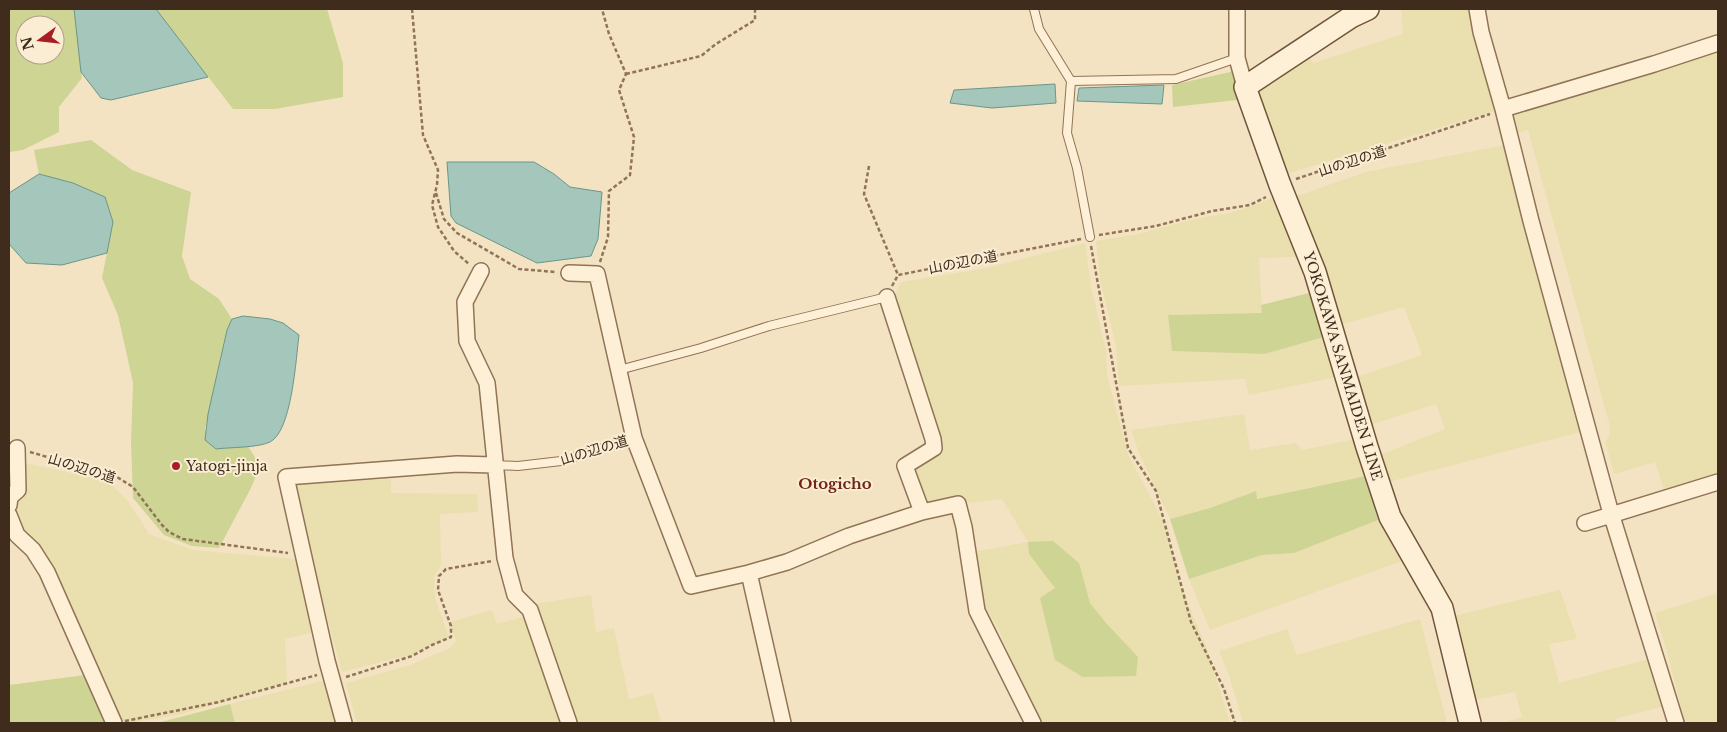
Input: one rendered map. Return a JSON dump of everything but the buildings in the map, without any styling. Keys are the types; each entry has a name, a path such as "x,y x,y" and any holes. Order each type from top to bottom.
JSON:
{"main road":[{"path":"1245,87 1351,17 1368,9"},
{"name":"YOKOKAWA SANMAIDEN LINE","path":"1245,87 1280,185 1315,272 1367,447 1390,517 1442,608 1470,723"}],"street":[{"path":"1237,9 1238,58 1245,87"},
{"path":"1476,9 1531,221 1612,514 1676,723"},
{"path":"1503,109 1718,43"},
{"path":"481,271 465,302 467,341 487,383 505,558 515,595 530,610 569,723"},
{"path":"569,273 597,274"},
{"name":"山の辺の道","path":"597,274 634,438"},
{"path":"887,297 934,448 905,466 922,512"},
{"path":"634,438 692,586 787,562 849,536 922,512 958,504 964,527 977,611 1033,723"},
{"path":"9,506 10,497 18,490 17,448"},
{"name":"山の辺の道","path":"302,555 286,477 458,464 494,465"},
{"path":"1585,523 1718,482"},
{"path":"9,515 17,535 32,550 47,572 114,723"},
{"path":"302,555 344,723"},
{"path":"749,573 783,723"}],"lane":[{"path":"1034,9 1039,29 1071,81 1067,133 1077,168 1090,237"},
{"path":"1071,81 1176,79 1238,58"},
{"path":"619,370 701,348 769,326 887,297"},
{"name":"山の辺の道","path":"494,465 518,466 561,461 634,438"}],"path":[{"path":"412,9 423,135 438,170 432,205 438,227 454,251 469,264 481,271"},
{"path":"597,274 608,237 609,191 630,175 634,137 620,90 626,74 609,34 602,9"},
{"path":"626,74 701,56 716,44 755,20 755,9"},
{"name":"山の辺の道","path":"898,274 1114,232 1156,226 1212,211 1250,205 1269,195 1280,185 1480,119 1503,109"},
{"path":"869,166 864,194 898,274 887,297"},
{"path":"435,193 444,219 458,233 519,269 569,273"},
{"path":"1090,237 1128,448 1156,491 1191,622 1224,689 1235,723"},
{"name":"山の辺の道","path":"17,448 117,476 132,487 162,525 183,539 302,555"},
{"path":"114,723 219,702 412,656 451,637 451,626 438,590 440,576 446,569 505,558"}],"shaded area":[{"path":"1401,9 1475,9 1501,109 1286,174 1262,109 1259,93 1261,86 1307,52 1313,63 1403,34"},
{"path":"1718,44 1718,478 1665,493 1655,462 1614,474 1605,441 1609,437 1610,427 1528,130 1517,133 1512,115 1642,74"},
{"path":"1510,144 1588,430 1388,482 1380,455 1445,429 1436,404 1370,425 1356,377 1422,355 1404,307 1340,325 1294,197 1366,172"},
{"path":"1279,195 1302,257 1259,258 1262,313 1168,315 1172,351 1265,354 1324,337 1341,376 1249,395 1245,379 1119,386 1116,347 1100,279 1096,241 1139,234 1194,219 1229,213"},
{"path":"1085,243 1091,287 1106,350 1107,374 1128,455 1166,530 1184,595 1206,646 1230,723 1043,723 1018,675 998,628 984,605 975,571 973,552 1028,542 1002,499 925,508 909,471 934,456 894,297 901,282 982,269","holes":["1078,563 1090,603 1106,623 1040,598 1056,589"]},
{"path":"1244,414 1250,450 1296,443 1302,450 1355,439 1366,476 1256,499 1255,491 1210,508 1170,519 1139,453 1131,430"},
{"path":"25,463 86,476 113,486 128,501 149,534 193,550 296,559 315,632 285,639 287,683 182,714 119,723 80,630 14,527 14,508"},
{"path":"391,479 391,493 477,494 478,512 440,514 441,566 434,576 435,598 449,637 416,653 342,672 292,489 293,486 300,484"},
{"path":"1378,520 1402,561 1210,630 1189,579 1262,555 1294,553"},
{"path":"1560,590 1577,639 1549,644 1559,683 1653,658 1665,706 1615,719 1616,723 1502,723 1522,717 1515,692 1470,701 1450,617"},
{"path":"1718,593 1718,721 1711,723 1685,723 1655,613"},
{"path":"591,595 596,632 614,628 629,699 653,693 661,723 576,723 539,611 534,604"},
{"path":"492,610 497,624 527,616 565,723 357,723 346,683 410,665 450,648 456,641 450,622"},
{"path":"1420,619 1447,723 1243,723 1230,678 1219,651 1287,629 1297,655"},
{"path":"326,680 337,723 235,723 230,704"}],"green space":[{"path":"9,9 74,9 82,78 59,107 59,132 23,150 9,152"},
{"path":"156,9 327,9 343,63 343,97 275,109 233,109"},
{"path":"1239,70 1246,99 1173,107 1172,85"},
{"path":"91,140 132,170 191,192 182,256 190,279 219,299 232,319 223,345 205,429 216,449 248,446 260,466 251,488 219,548 192,546 164,535 133,498 131,443 133,383 118,315 102,278 113,222 105,197 73,183 39,174 34,150"},
{"path":"1309,293 1324,337 1265,354 1172,351 1168,315 1262,313 1261,305"},
{"path":"1366,476 1378,520 1294,553 1262,555 1189,579 1170,519 1210,508 1256,491 1257,499"},
{"path":"1053,541 1079,563 1090,603 1138,657 1136,676 1083,677 1055,660 1040,598 1055,588 1029,554 1028,542"},
{"path":"85,675 104,723 9,723 9,685"},
{"path":"230,704 235,723 157,723"}],"water":[{"path":"74,9 156,9 208,77 111,100 101,98 81,72"},
{"path":"1055,84 1056,103 992,108 950,103 954,90"},
{"path":"1164,85 1162,104 1077,101 1079,88"},
{"path":"447,162 534,162 554,174 570,187 602,192 598,239 591,256 537,263 456,223 451,216"},
{"path":"39,174 73,183 105,197 113,222 107,253 62,265 26,263 9,244 9,193"},
{"path":"243,316 270,319 283,323 299,335 292,393 283,424 277,435 270,442 251,446 216,449 205,440 208,414 227,330 232,319"}],"place":[{"name":"Yatogi-jinja","path":"176,466"}],"district":[{"name":"Otogicho","path":"835,484"}]}
